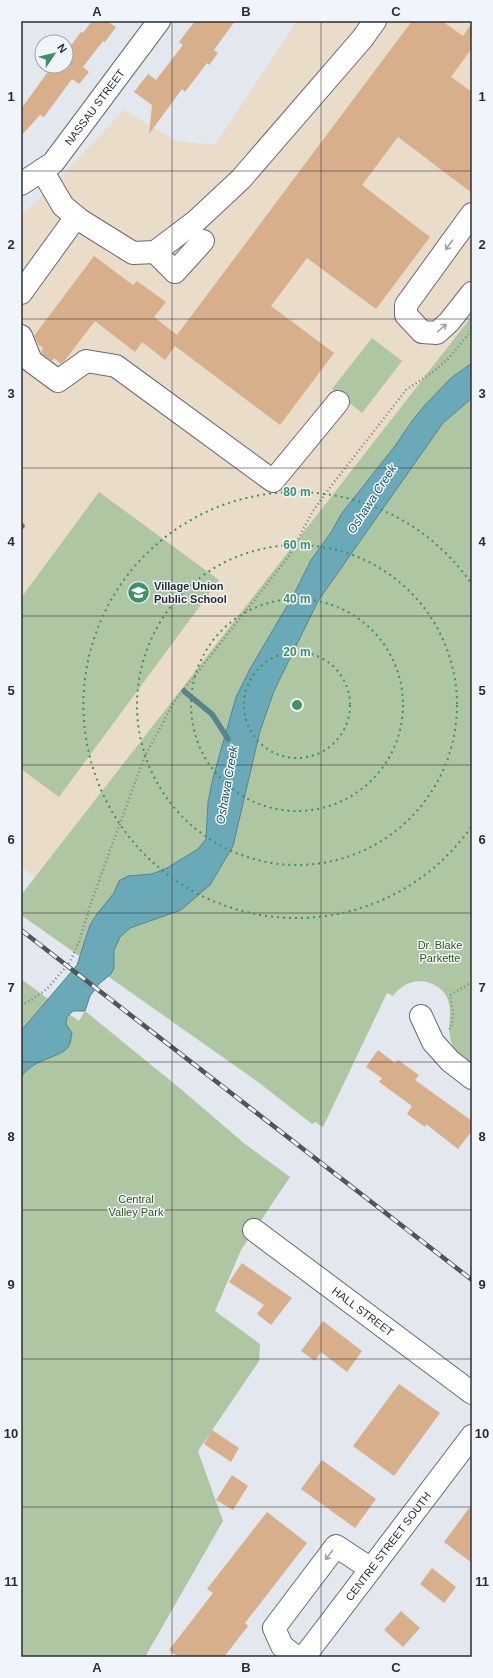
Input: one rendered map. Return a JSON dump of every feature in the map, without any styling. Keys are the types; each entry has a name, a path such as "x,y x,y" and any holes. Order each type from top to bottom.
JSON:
{"street":[{"name":"NASSAU STREET","path":"21,184 53,163 159,21"},
{"path":"42,170 63,206 76,217 133,253 155,252 196,221 241,180 362,39 375,21"},
{"path":"472,214 406,305 406,315 422,332 437,333 449,322 472,293"},
{"path":"21,293 76,217"},
{"path":"155,252 175,272 203,241"},
{"path":"21,336 31,361 58,381 86,361 116,366 273,481 338,402"},
{"path":"424,1024 433,1042 450,1061 472,1078"},
{"name":"HALL STREET","path":"254,1230 472,1393"},
{"name":"CENTRE STREET SOUTH","path":"304,1657 472,1436"},
{"path":"296,1657 282,1646 274,1628 336,1546 371,1569"}],"path":[{"path":"21,1005 30,1001 47,989 70,962 79,942 92,900 144,758 174,702 289,556 313,511 406,390 434,371 448,359 472,330"},
{"path":"424,1024 451,1028 453,1014 450,995 472,982"}],"shaded area":[{"name":"Village Union Public School","path":"297,21 472,21 472,317 35,877 21,867 21,213 32,206 124,110 176,141 215,145"}],"green space":[{"name":"Dr. Blake Parkette","path":"472,316 472,1067 459,1056 452,1045 449,1031 450,1008 446,996 442,990 430,983 408,983 393,996 387,993 323,1127 315,1122 312,1124 258,1082 21,915 21,895"},
{"path":"372,338 402,361 362,413 332,389"},
{"path":"99,492 219,580 59,797 21,769 21,598"},
{"name":"Central Valley Park","path":"21,979 79,1021 85,1011 182,1090 245,1144 290,1177 241,1250 215,1311 260,1344 259,1361 198,1451 223,1521 145,1657 21,1657"}],"water":[{"name":"Oshawa Creek","path":"472,363 472,398 443,423 318,601 274,691 260,731 233,846 210,885 181,910 130,928 120,937 114,950 114,968 111,974 99,984 90,996 85,1011 73,1011 67,1017 66,1024 72,1033 69,1046 60,1054 33,1066 21,1077 21,1031 77,965 90,925 114,893 119,881 128,876 152,874 167,868 198,849 206,839 208,802 213,778 236,697 250,669 294,594 311,560 330,534 342,513 425,405 451,378"}],"building":[{"path":"92,21 107,21 116,27 83,67 89,72 79,84 72,79 44,117 40,115 21,136 21,109 46,74 74,74 74,41 81,32 83,33"},
{"path":"195,21 235,21 214,50 218,53 209,65 207,63 185,92 182,89 149,134 152,105 134,92 148,74 156,80 183,45 179,42"},
{"path":"412,21 442,21 463,36 472,23 472,48 451,77 472,92 472,193 398,137 362,185 430,237 376,309 307,258 271,306 334,353 280,425 175,346 165,360 142,342 135,352 95,321 61,364 54,358 52,361 41,353 43,348 38,344 34,336 94,256 133,285 137,281 166,302 154,317 177,335"},
{"path":"378,1050 395,1063 398,1060 419,1075 415,1080 472,1121 472,1131 458,1149 426,1124 425,1127 407,1114 412,1106 379,1082 382,1078 366,1067"},
{"path":"242,1263 292,1298 271,1325 257,1314 264,1305 229,1282"},
{"path":"323,1321 362,1351 347,1372 321,1352 315,1361 301,1351"},
{"path":"399,1384 440,1413 394,1476 353,1446"},
{"path":"212,1430 239,1448 231,1462 204,1444"},
{"path":"322,1460 376,1499 355,1528 301,1489"},
{"path":"232,1475 248,1486 233,1510 216,1500"},
{"path":"472,1504 472,1563 444,1542"},
{"path":"267,1512 307,1543 245,1623 248,1626 224,1657 178,1657 169,1650 213,1593 207,1589"},
{"path":"432,1568 456,1587 444,1603 420,1584"},
{"path":"401,1611 420,1628 403,1647 384,1630"}],"waterway":[{"path":"184,691 212,714 228,739"}],"railway":[{"path":"21,930 472,1280"}],"place":[{"name":"Village Union Public School","path":"139,592"}]}
